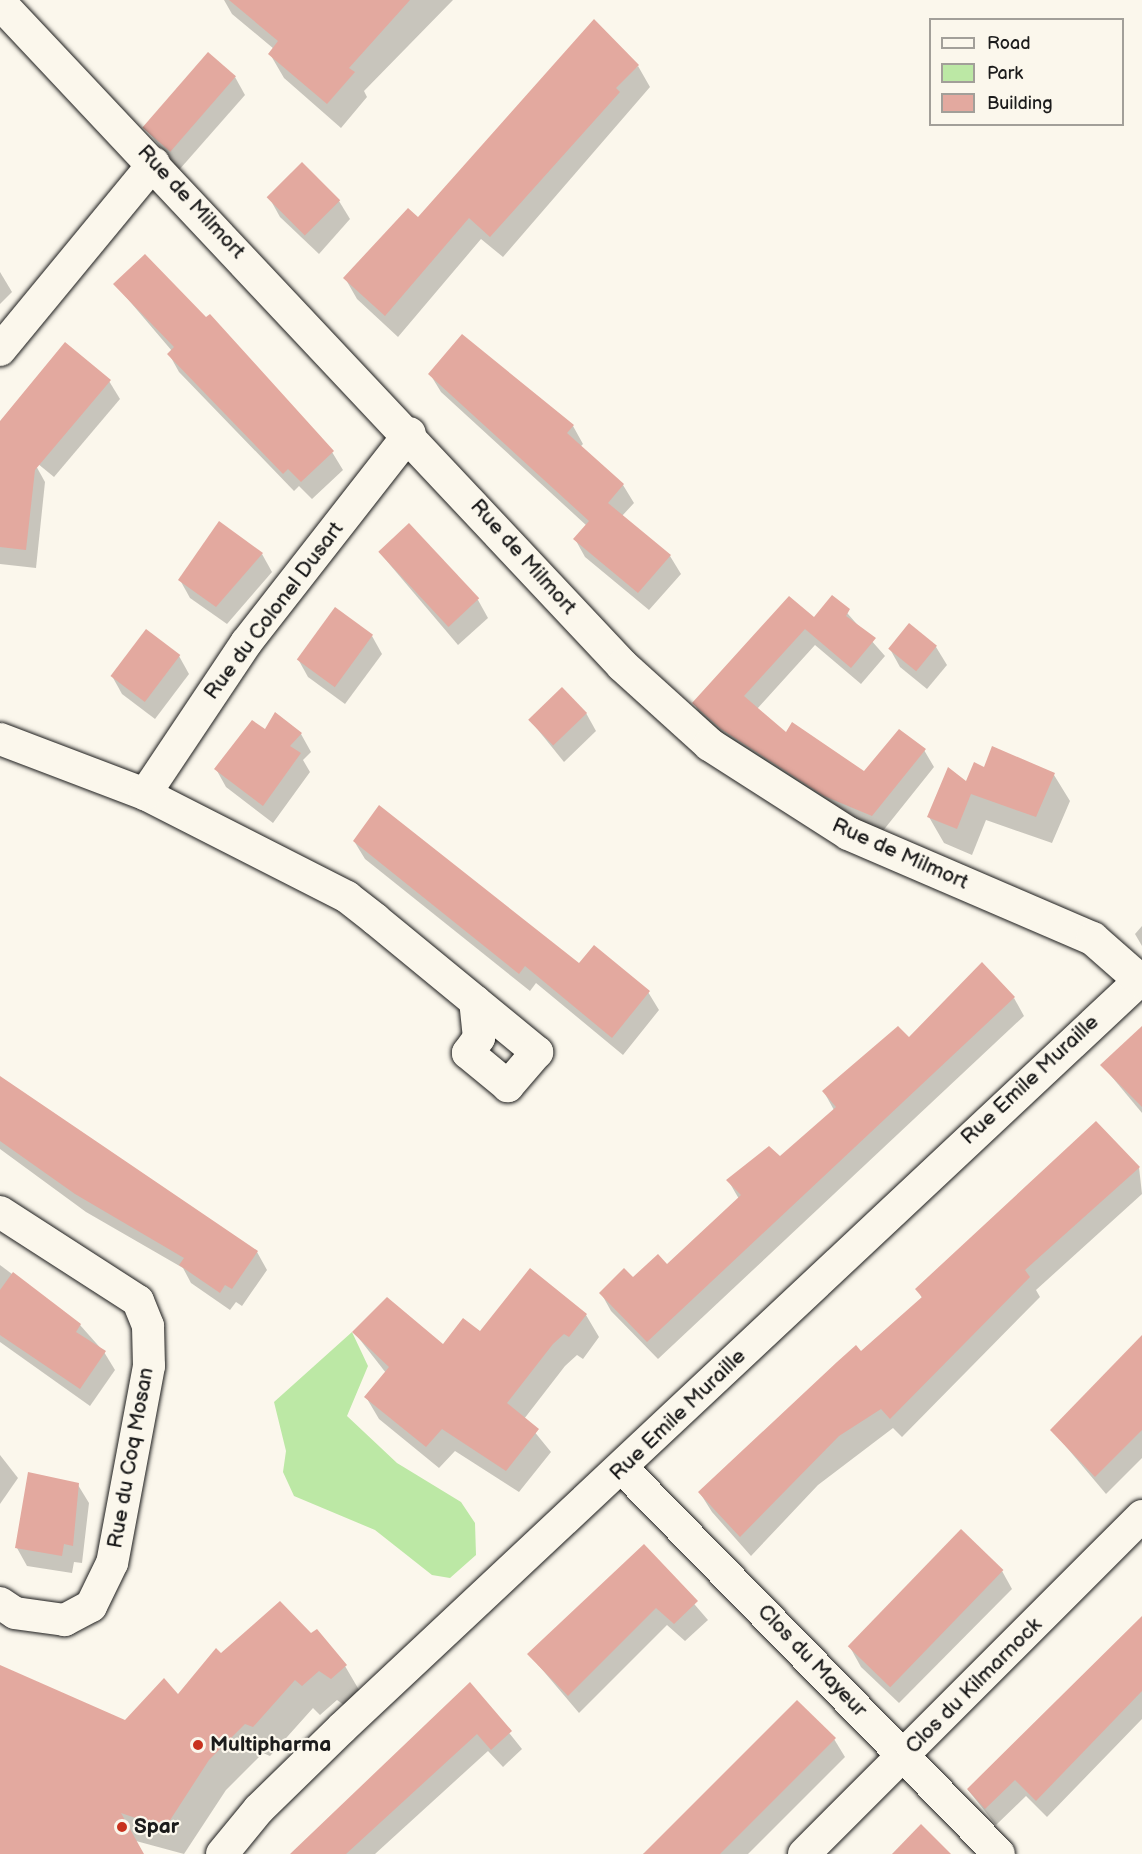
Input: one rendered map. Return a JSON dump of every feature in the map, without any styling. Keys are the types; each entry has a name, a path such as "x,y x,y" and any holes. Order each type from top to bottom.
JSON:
{"street":[{"name":"Rue de Milmort","path":"0,3 410,433 622,665 718,751 848,833 1092,938 1141,981"},
{"path":"0,350 154,164"},
{"name":"Rue du Colonel Dusart","path":"145,794 246,643 410,433"},
{"path":"0,739 145,794 290,866 346,897 476,1002"},
{"name":"Rue Emile Muraille","path":"222,1854 259,1809 342,1728 623,1469 874,1224 1141,981"},
{"name":"Rue du Coq Mosan","path":"0,1212 138,1301 148,1326 149,1366 112,1563 91,1606 65,1620 15,1613 0,1603"},
{"name":"Clos du Mayeur","path":"623,1469 999,1854"},
{"name":"Clos du Kilmarnock","path":"804,1854 1142,1516"}],"green space":[{"path":"352,1332 368,1366 347,1416 397,1463 461,1502 475,1523 476,1555 450,1578 432,1575 375,1530 294,1496 283,1472 286,1451 274,1402"}],"building":[{"path":"229,0 410,0 349,68 355,72 327,104 268,54 278,41"},
{"path":"594,19 639,65 616,88 620,92 490,237 469,218 385,316 343,278 408,208 418,217"},
{"path":"208,52 236,76 170,152 142,127"},
{"path":"302,162 340,200 305,236 267,197"},
{"path":"145,254 206,317 210,314 334,451 301,482 288,469 283,474 167,354 174,347 113,284"},
{"path":"462,334 574,425 567,433 624,484 608,503 671,555 638,593 573,539 589,521 428,374"},
{"path":"65,342 111,380 35,470 26,550 0,547 0,421"},
{"path":"219,521 263,553 216,607 178,580"},
{"path":"409,523 479,598 449,627 378,552"},
{"path":"832,595 850,609 846,616 876,638 851,668 805,629 744,696 786,732 792,722 864,771 899,729 926,749 872,816 824,796 721,729 692,703 789,596 814,617"},
{"path":"335,607 373,635 335,687 297,660"},
{"path":"909,623 937,646 916,671 888,649"},
{"path":"146,629 180,655 145,702 110,676"},
{"path":"562,687 587,713 553,746 528,720"},
{"path":"275,712 302,733 290,746 301,753 263,806 214,769 252,720 265,729"},
{"path":"992,746 1055,773 1036,817 971,794 957,829 927,817 948,767 966,781 974,762 984,767"},
{"path":"379,805 579,963 594,945 650,991 612,1038 525,966 519,974 353,841"},
{"path":"982,962 1015,997 647,1342 599,1293 624,1268 633,1277 658,1254 667,1264 741,1195 726,1180 769,1146 780,1156 836,1107 822,1091 898,1026 909,1037"},
{"path":"1142,1026 1142,1107 1100,1065"},
{"path":"0,1076 258,1251 232,1289 225,1285 220,1293 179,1265 184,1258 75,1194 0,1141"},
{"path":"1096,1121 1140,1167 1025,1270 1030,1277 890,1419 881,1409 839,1436 740,1537 698,1492 856,1345 861,1351 922,1297 915,1289"},
{"path":"530,1268 587,1314 569,1337 564,1334 553,1344 507,1403 539,1429 506,1471 442,1429 426,1447 364,1397 389,1367 352,1332 387,1297 443,1344 463,1318 480,1331"},
{"path":"13,1272 81,1324 76,1332 106,1351 80,1389 0,1335 0,1290"},
{"path":"1142,1335 1142,1430 1095,1477 1050,1430"},
{"path":"28,1472 79,1483 73,1546 64,1544 62,1556 15,1548"},
{"path":"961,1529 1003,1570 890,1687 848,1646"},
{"path":"644,1544 698,1601 674,1624 656,1608 568,1696 527,1654"},
{"path":"280,1601 311,1633 317,1629 347,1665 331,1679 319,1671 302,1686 295,1680 253,1727 245,1724 209,1760 165,1828 121,1813 144,1854 0,1854 0,1665 125,1720 164,1678 178,1694 216,1648 221,1653"},
{"path":"1142,1616 1142,1691 1036,1801 1015,1780 985,1809 967,1789"},
{"path":"470,1682 512,1731 491,1750 477,1734 346,1854 290,1854"},
{"path":"797,1700 836,1738 720,1854 643,1854"},
{"path":"921,1824 951,1854 892,1854"}],"place":[{"name":"Multipharma","path":"198,1745"},
{"name":"Spar","path":"122,1827"}]}
